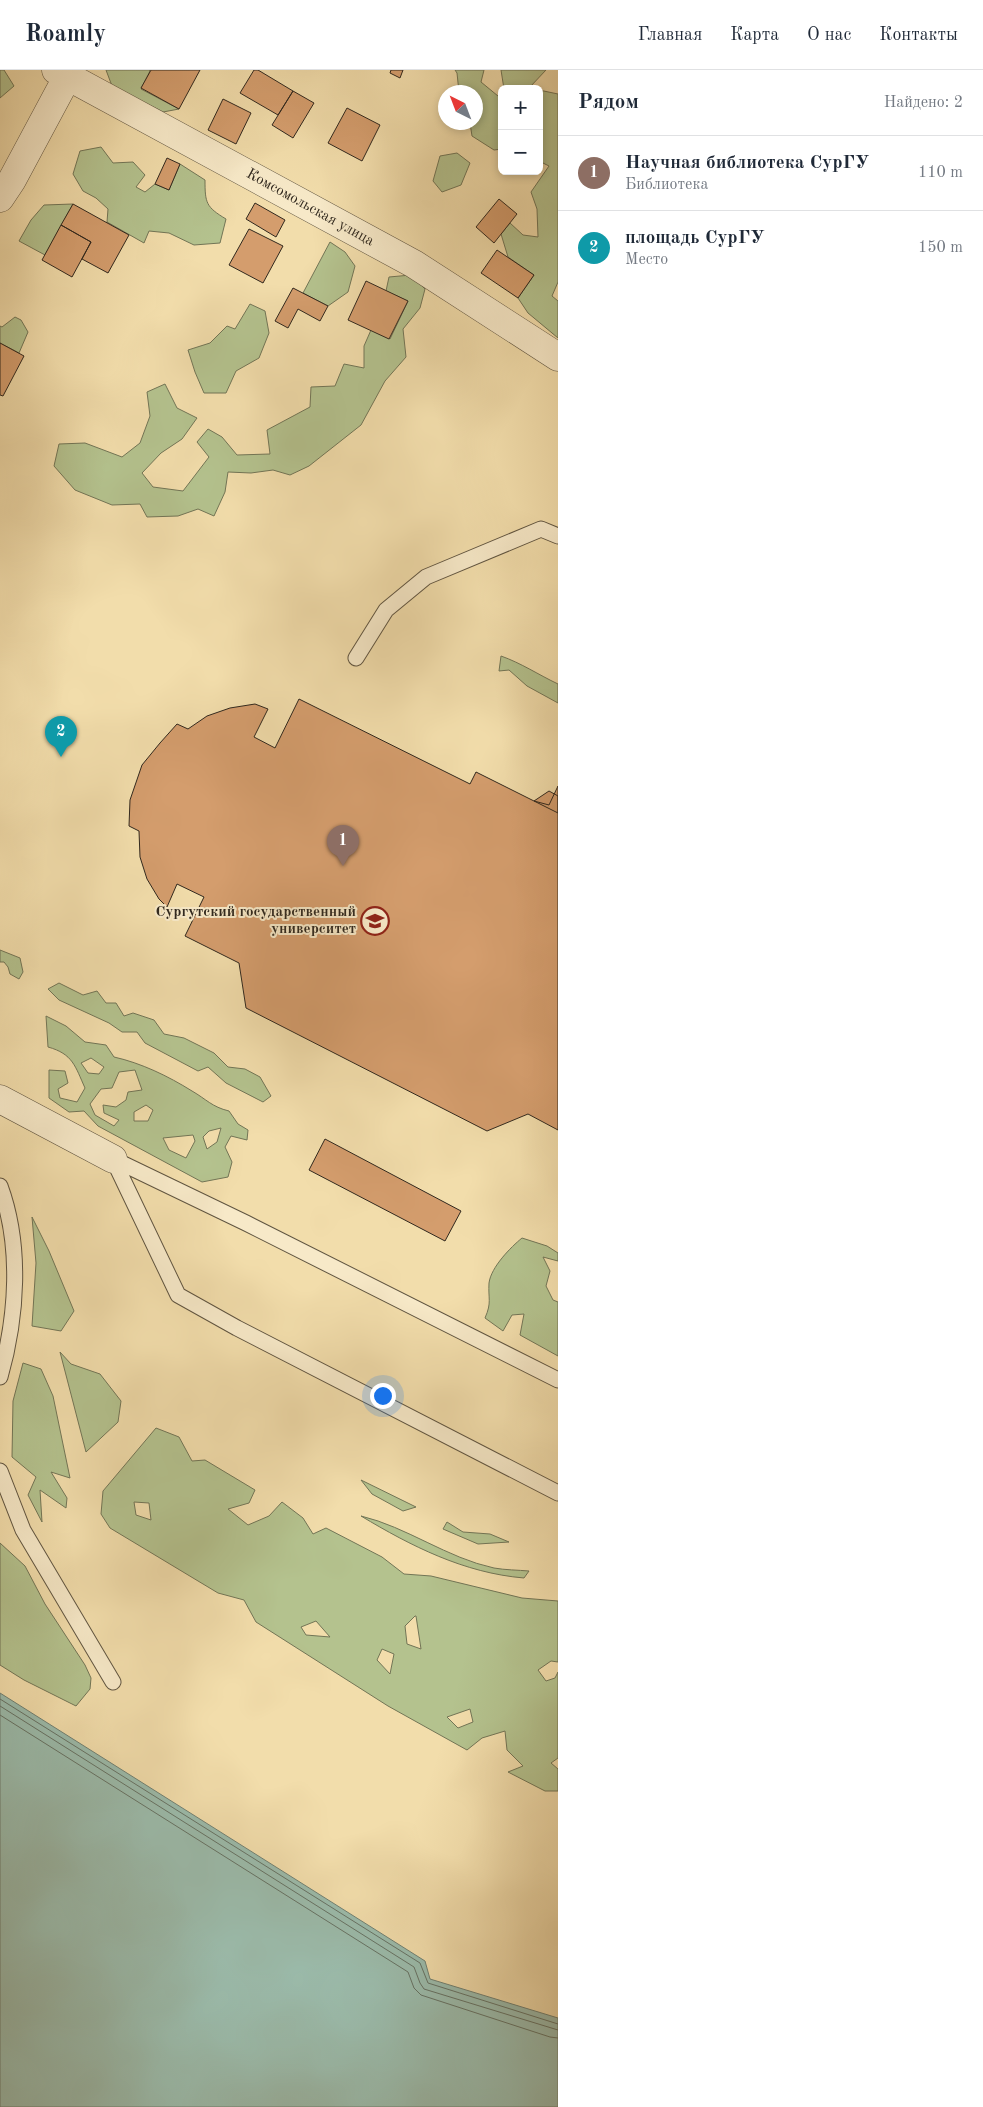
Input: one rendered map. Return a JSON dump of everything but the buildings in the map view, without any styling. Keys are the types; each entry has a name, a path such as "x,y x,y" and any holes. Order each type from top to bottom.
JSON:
{"street":[{"path":"0,198 65,72"},
{"name":"Комсомольская улица","path":"65,72 414,264 558,357"},
{"path":"0,1099 113,1158"}],"lane":[{"path":"356,658 386,610 426,577 541,529 558,536"},
{"path":"113,1158 558,1380"},
{"path":"113,1158 178,1294 236,1328 558,1493"},
{"path":"0,1186 8,1207 15,1265 9,1345 0,1377"},
{"path":"0,1471 23,1530 113,1682"}],"green space":[{"path":"0,70 4,70 14,86 0,98"},
{"path":"106,70 149,70 141,89 179,109 163,112 112,86"},
{"path":"455,70 484,70 481,82 498,96 498,150 494,150 472,136 471,130 483,130 483,85 458,85"},
{"path":"501,70 546,70 532,85 503,85"},
{"path":"543,91 558,94 558,282 552,296 558,301 558,338 528,313 518,298 534,275 508,257 501,234 510,223 523,235 538,237 537,209 531,192 549,166 543,163"},
{"path":"101,147 113,163 133,162 145,175 136,187 145,192 155,184 169,190 180,164 205,180 205,194 208,204 214,211 226,219 220,243 194,245 169,233 149,231 144,243 107,222 108,209 96,198 83,191 73,174 80,151"},
{"path":"457,153 470,163 461,185 442,192 433,181 440,156"},
{"path":"73,204 45,255 19,241 31,220 44,205"},
{"path":"330,242 345,252 355,266 348,292 328,306 303,293"},
{"path":"411,275 425,289 420,308 403,329 406,357 385,381 361,425 309,466 290,475 273,470 251,473 228,472 225,492 214,516 198,509 178,516 147,517 140,504 112,505 75,490 54,466 59,444 85,443 122,457 140,443 150,416 147,392 165,384 177,408 197,418 182,439 161,453 142,473 153,487 183,491 209,457 197,442 208,429 222,437 237,455 270,454 267,430 310,407 311,387 335,386 344,364 364,368 364,346 371,330 390,339 408,301 386,291 389,277"},
{"path":"250,304 265,311 269,333 259,358 236,371 226,393 204,393 188,350 210,343 227,326 235,329"},
{"path":"15,317 21,320 28,332 19,353 0,343 0,326 2,327"},
{"path":"501,656 558,684 558,703 527,686 509,670 499,671"},
{"path":"0,950 20,958 23,972 19,979 10,974 4,962 0,962"},
{"path":"59,983 83,995 97,991 106,1003 116,1003 124,1016 133,1013 154,1020 164,1034 184,1038 214,1053 228,1067 245,1069 260,1077 271,1096 263,1102 226,1083 208,1067 198,1071 145,1043 137,1032 122,1032 109,1023 59,1000 48,989"},
{"path":"46,1016 66,1026 85,1042 106,1045 114,1057 164,1075 214,1105 229,1111 238,1124 248,1130 247,1140 231,1136 225,1147 232,1162 228,1177 202,1182 98,1126 84,1111 69,1112 49,1098 49,1070 65,1071 68,1083 58,1089 60,1098 77,1102 85,1088 68,1057 48,1047","holes":["91,1058 104,1067 99,1074 88,1073 81,1063","135,1070 142,1090 128,1092 126,1100 116,1107 103,1105 104,1113 119,1120 114,1126 95,1115 90,1104 101,1089 112,1088 119,1072","146,1105 153,1110 148,1121 134,1121 134,1112","221,1128 217,1142 207,1149 203,1137 209,1131","193,1135 195,1141 186,1158 169,1150 163,1138"]},
{"path":"32,1217 49,1251 74,1311 61,1331 32,1326 36,1263"},
{"path":"522,1238 547,1246 558,1253 558,1261 543,1257 550,1271 546,1286 553,1300 558,1302 558,1356 520,1335 524,1314 512,1315 503,1331 485,1318 489,1304 489,1283 493,1270 507,1252"},
{"path":"60,1352 71,1364 100,1374 121,1401 118,1422 86,1452"},
{"path":"23,1363 41,1369 53,1396 70,1478 51,1472 67,1498 66,1508 40,1490 42,1522 28,1495 36,1477 12,1457 13,1401"},
{"path":"156,1428 179,1437 192,1461 205,1460 255,1490 249,1503 228,1509 248,1525 269,1516 282,1502 303,1518 313,1534 326,1528 382,1557 404,1574 431,1576 522,1598 558,1601 558,1662 551,1661 538,1670 546,1681 555,1678 558,1672 558,1758 551,1763 558,1769 558,1791 545,1791 508,1772 523,1766 507,1750 505,1731 482,1738 467,1750 388,1706 256,1622 244,1600 218,1593 110,1528 101,1514 103,1491","holes":["134,1502 149,1503 151,1520 136,1515","416,1616 421,1649 407,1644 405,1626","316,1621 330,1637 306,1635 301,1627","382,1649 394,1654 390,1674 377,1660","470,1709 473,1722 458,1728 447,1717"]},
{"path":"361,1480 416,1507 403,1511 372,1494"},
{"path":"361,1516 395,1527 443,1550 477,1563 498,1569 529,1571 524,1578 502,1575 459,1564 399,1538"},
{"path":"447,1522 463,1532 490,1534 509,1542 478,1544 443,1529"},
{"path":"0,1543 25,1566 45,1604 85,1665 91,1678 90,1689 76,1706 24,1680 0,1665"}],"water":[{"path":"0,1693 425,1961 430,1979 558,2018 558,2107 0,2107"}],"place":[{"name":"площадь СурГУ","path":"61,757"},
{"name":"Научная библиотека СурГУ","path":"343,866"},
{"name":"Сургутский государственный университет","path":"375,921"}]}
